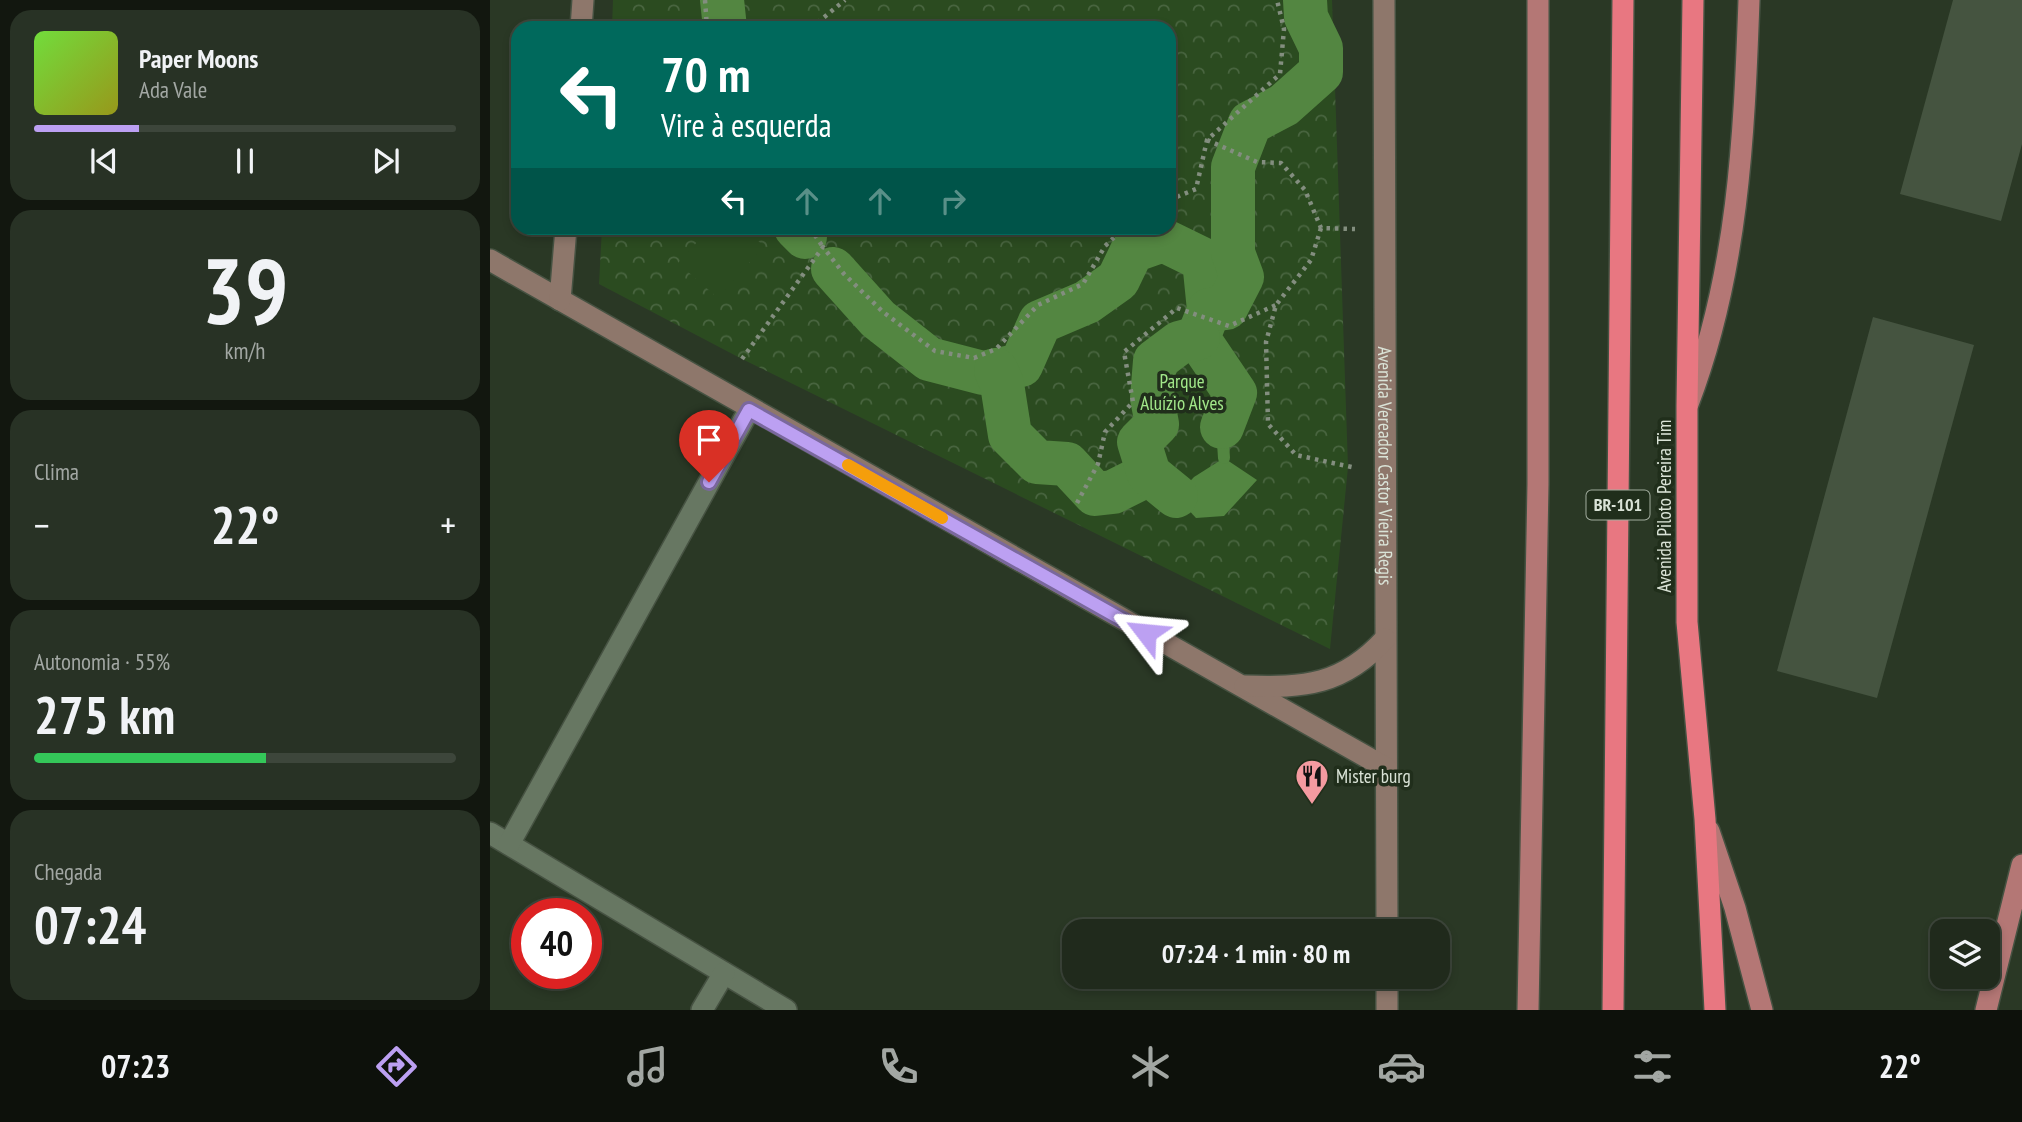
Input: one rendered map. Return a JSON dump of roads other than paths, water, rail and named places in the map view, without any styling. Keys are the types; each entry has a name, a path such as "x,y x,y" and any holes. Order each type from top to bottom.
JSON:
{"highway":[{"name":"BR-101","path":"1613,1010 1623,0"},
{"name":"Avenida Piloto Pereira Tim","path":"1693,0 1687,406 1688,622 1704,819 1715,1010"}],"main road":[{"path":"1528,1010 1538,470 1538,0"},
{"path":"1687,406 1709,349 1724,283 1744,133 1749,0"},
{"path":"1704,819 1735,908 1762,1010"},
{"path":"1986,1010 2022,865"}],"street":[{"path":"582,21 583,0"},
{"name":"Avenida Vereador Castor Vieira Regis","path":"1384,0 1387,919"},
{"path":"560,300 565,235"},
{"path":"490,260 749,410 1386,768"},
{"path":"509,844 749,410"},
{"path":"1240,685 1275,687 1323,681 1359,665 1385,639"},
{"path":"490,833 786,1010"},
{"path":"702,1010 724,973"},
{"path":"1387,989 1387,1010"}],"waterway":[{"path":"722,0 724,21"},
{"path":"1209,310 1226,308 1242,277 1233,253 1233,167 1250,123 1284,105 1321,72 1321,48 1306,17 1305,0"},
{"path":"833,269 878,319 929,359 983,373 1021,365 1040,322 1087,302 1118,280 1132,251 1163,240 1204,260 1209,310 1198,338 1235,393 1222,427"},
{"path":"1176,496 1149,474 1139,442 1157,424 1152,398 1155,361 1179,343 1198,338"},
{"path":"996,370 1002,384 1010,435 1037,462 1067,464 1095,494 1113,492 1149,474"},
{"path":"1222,427 1224,458"}],"place":[{"name":"Mister burg","path":"1312,806"}],"park label":[{"name":"Parque Aluízio Alves","path":"1182,392"}]}
